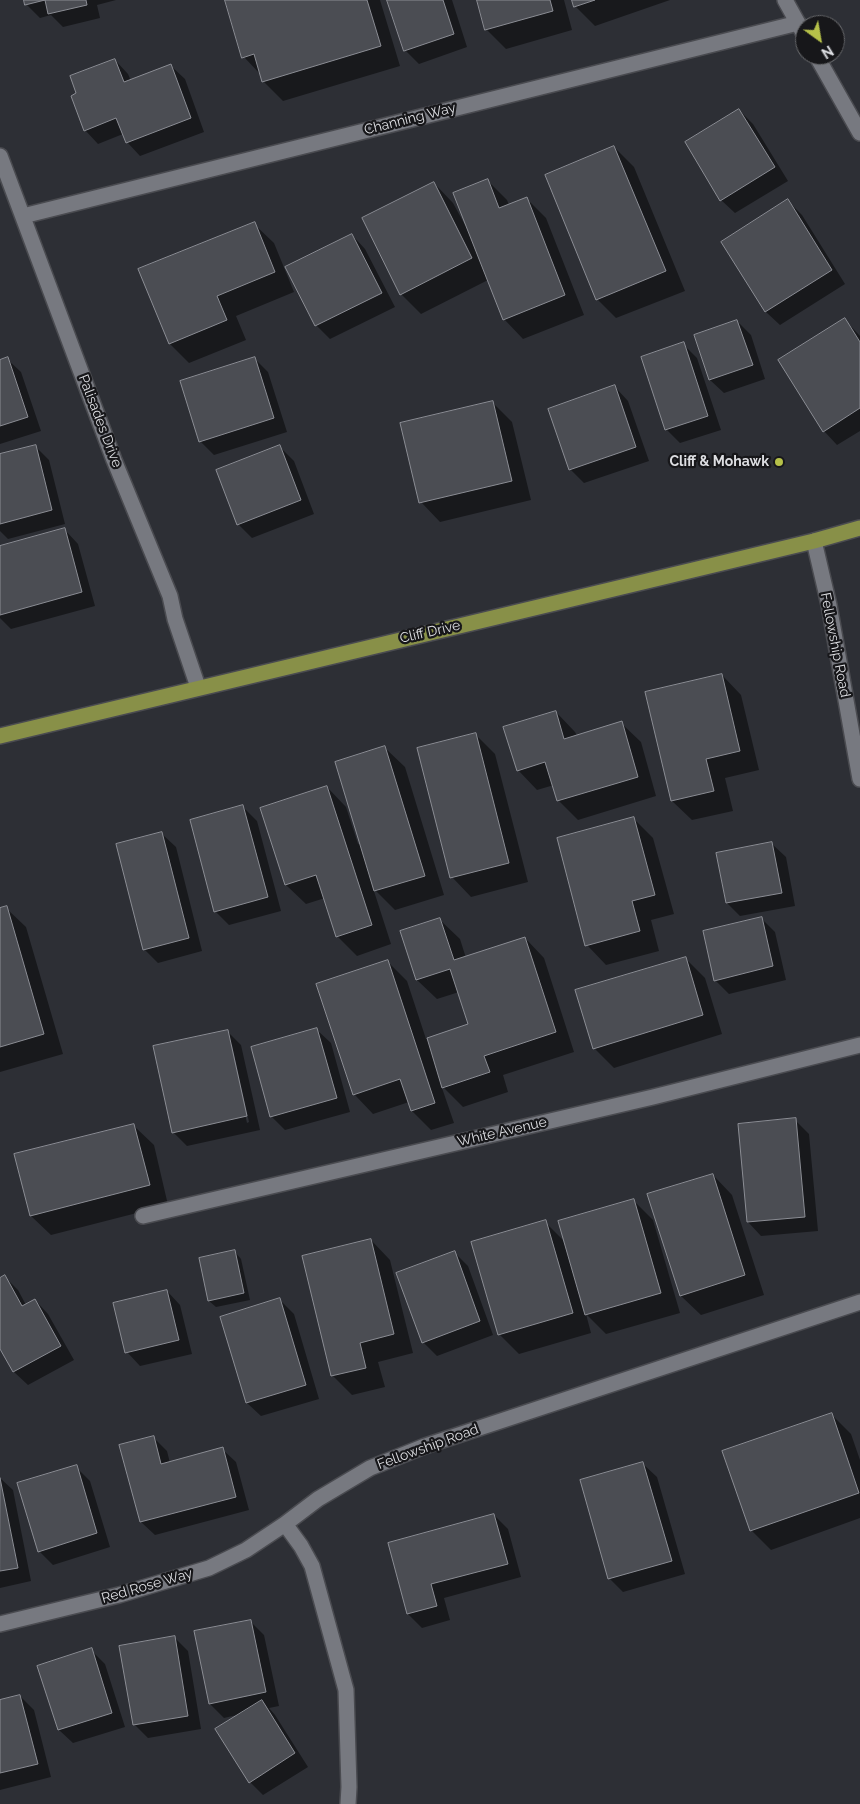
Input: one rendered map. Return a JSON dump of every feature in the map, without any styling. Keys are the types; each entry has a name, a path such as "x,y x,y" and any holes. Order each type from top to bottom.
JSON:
{"main road":[{"name":"Cliff Drive","path":"0,736 814,541 860,528"}],"street":[{"path":"785,0 795,18"},
{"name":"Channing Way","path":"22,216 795,30"},
{"path":"822,65 860,133"},
{"name":"Palisades Drive","path":"0,156 111,451 170,596 175,619 198,688"},
{"name":"Fellowship Road","path":"814,541 830,605 860,778"},
{"name":"White Avenue","path":"143,1216 653,1097 860,1045"},
{"name":"Fellowship Road","path":"285,1524 318,1498 370,1468 425,1446 860,1302"},
{"path":"285,1524 301,1546 312,1566 346,1690 348,1804"},
{"name":"Red Rose Way","path":"0,1624 119,1595 209,1568 246,1550 285,1524"}],"building":[{"path":"24,0 45,0 25,5"},
{"path":"45,0 86,0 87,5 48,14"},
{"path":"225,0 367,0 381,46 262,82 254,54 242,58"},
{"path":"387,0 443,0 454,34 404,51"},
{"path":"477,0 550,0 553,11 485,30"},
{"path":"572,0 595,0 574,7"},
{"path":"115,59 124,82 171,64 191,118 126,143 116,118 84,131 71,96 76,93 70,76"},
{"path":"739,109 775,167 720,201 685,142"},
{"path":"614,146 666,271 596,300 545,175"},
{"path":"488,179 499,208 527,197 565,295 503,320 453,193"},
{"path":"434,182 472,258 400,295 362,218"},
{"path":"788,199 832,270 765,312 721,242"},
{"path":"255,222 275,272 217,296 227,320 169,344 138,269"},
{"path":"352,234 382,293 315,326 285,267"},
{"path":"845,318 860,342 860,408 823,432 778,360"},
{"path":"737,320 753,365 709,380 694,335"},
{"path":"684,342 708,416 665,430 641,357"},
{"path":"8,357 28,417 0,426 0,360"},
{"path":"255,357 274,418 199,442 180,381"},
{"path":"615,385 636,447 569,470 548,409"},
{"path":"493,401 512,481 419,503 400,423"},
{"path":"36,445 52,510 0,524 0,454"},
{"path":"280,445 301,500 237,525 216,470"},
{"path":"65,528 82,592 0,615 0,546"},
{"path":"722,674 740,751 706,759 714,791 671,801 645,692"},
{"path":"556,711 564,739 622,721 638,777 557,801 545,762 517,771 503,727"},
{"path":"476,733 509,863 450,878 417,748"},
{"path":"385,746 425,876 374,891 335,762"},
{"path":"327,786 372,925 336,937 316,875 285,885 260,808"},
{"path":"243,805 268,897 214,912 190,820"},
{"path":"634,817 655,895 632,901 640,931 585,946 557,838"},
{"path":"162,832 189,938 143,950 116,844"},
{"path":"772,842 782,893 726,903 716,853"},
{"path":"7,906 44,1034 0,1047 0,908"},
{"path":"762,917 773,966 714,981 703,931"},
{"path":"440,918 454,960 525,937 556,1032 484,1056 490,1072 442,1088 427,1038 468,1024 450,969 416,980 400,931"},
{"path":"686,957 703,1015 593,1049 575,990"},
{"path":"388,960 435,1103 411,1111 400,1079 353,1095 316,984"},
{"path":"317,1028 337,1098 270,1117 251,1047"},
{"path":"228,1030 247,1116 172,1133 153,1046"},
{"path":"796,1118 805,1217 747,1222 738,1124"},
{"path":"134,1124 150,1185 30,1216 14,1154"},
{"path":"713,1174 745,1275 680,1296 647,1194"},
{"path":"634,1199 661,1293 585,1315 558,1221"},
{"path":"546,1220 573,1313 498,1335 471,1242"},
{"path":"371,1239 394,1334 360,1343 366,1368 331,1376 302,1256"},
{"path":"235,1250 244,1293 208,1301 199,1258"},
{"path":"455,1251 480,1321 422,1343 396,1273"},
{"path":"5,1275 22,1306 35,1299 61,1346 13,1372 0,1349 0,1278"},
{"path":"167,1290 179,1340 125,1353 113,1303"},
{"path":"280,1298 306,1385 246,1403 220,1317"},
{"path":"832,1413 859,1493 750,1531 722,1451"},
{"path":"154,1436 161,1464 223,1447 236,1497 140,1522 119,1445"},
{"path":"643,1462 672,1561 608,1579 580,1480"},
{"path":"77,1465 97,1533 38,1552 17,1483"},
{"path":"0,1478 18,1568 0,1571"},
{"path":"494,1514 508,1564 431,1584 437,1606 407,1614 388,1543"},
{"path":"251,1620 266,1692 209,1704 194,1631"},
{"path":"175,1636 188,1716 133,1725 119,1646"},
{"path":"92,1648 112,1713 58,1730 37,1666"},
{"path":"20,1695 38,1764 0,1773 0,1700"},
{"path":"262,1700 295,1753 249,1783 215,1729"}],"place":[{"name":"Cliff & Mohawk","path":"779,462"}]}
